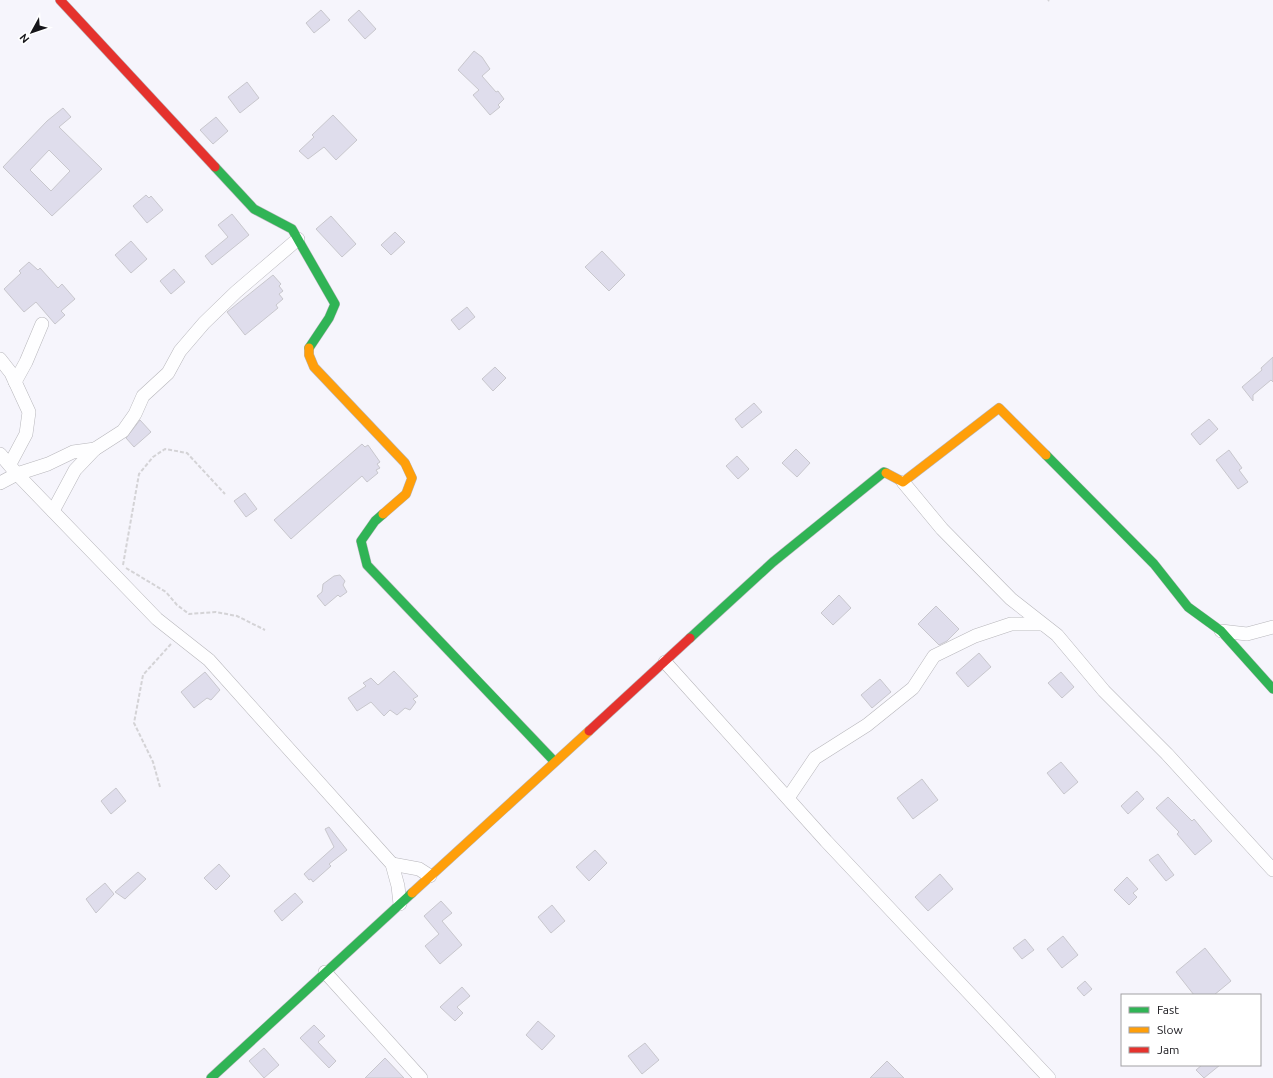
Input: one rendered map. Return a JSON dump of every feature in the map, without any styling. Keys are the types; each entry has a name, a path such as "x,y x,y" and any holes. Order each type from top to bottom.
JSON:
{"street":[{"path":"60,0 254,209 292,229 335,304 329,318 309,347 309,355 314,367 405,463 412,478 406,494 375,521 362,541 367,565 554,761"},
{"path":"53,511 75,470 95,449 123,431 135,414 143,396 168,374 180,351 204,323 236,292 298,239"},
{"path":"15,382 26,362 42,324"},
{"path":"0,359 15,382 30,412 26,434 13,469 0,483"},
{"path":"903,482 1000,408 1154,564 1188,607 1221,631 1273,689"},
{"path":"13,469 48,464 73,452 95,449"},
{"path":"0,454 157,619 209,660 392,864 398,886 400,904"},
{"path":"211,1078 554,761 665,662 773,562 884,472 903,482 942,529 1010,599 1057,635 1104,691 1167,754 1273,870"},
{"path":"788,798 815,758 867,725 913,688 934,656 974,636 1011,624 1042,624"},
{"path":"1221,631 1247,634 1273,627"},
{"path":"665,662 937,960 1049,1078"},
{"path":"392,864 419,869 430,876"},
{"path":"325,972 421,1078"}],"path":[{"path":"124,585 123,567 139,474 153,457 165,449 187,453 225,494"},
{"path":"123,567 139,574 166,592 177,605 189,614 216,612 237,616 265,630"},
{"path":"160,787 153,762 134,723 143,675 178,635"}],"building":[{"path":"321,10 330,20 314,33 306,23"},
{"path":"359,10 376,29 365,39 348,20"},
{"path":"474,51 482,57 490,69 482,76 504,99 498,105 500,107 490,115 473,95 479,90 458,70"},
{"path":"247,82 259,98 240,113 228,97"},
{"path":"63,108 71,117 59,127 102,169 52,216 3,167 47,121","holes":["49,150 70,171 51,191 30,170"]},
{"path":"333,115 357,140 336,160 324,147 308,159 299,151 314,137 312,135"},
{"path":"216,117 228,131 213,144 200,130"},
{"path":"146,195 149,198 151,196 163,210 147,223 133,206"},
{"path":"232,214 249,235 212,265 205,256 228,237 218,225"},
{"path":"331,216 356,244 342,257 316,229"},
{"path":"395,232 405,242 391,255 381,245"},
{"path":"131,241 147,259 131,273 115,255"},
{"path":"602,251 625,275 609,291 585,267"},
{"path":"29,262 38,270 40,268 58,288 62,284 75,299 61,311 65,315 55,324 36,302 24,312 4,289 21,273 19,271"},
{"path":"174,269 185,282 171,294 160,281"},
{"path":"273,275 281,284 279,286 283,291 279,294 283,299 276,305 278,308 245,335 227,312"},
{"path":"467,307 475,317 459,330 451,320"},
{"path":"1273,357 1273,382 1271,380 1253,395 1253,401 1242,387 1262,370 1261,368"},
{"path":"495,367 506,378 493,391 482,379"},
{"path":"754,403 762,412 742,428 735,419"},
{"path":"1209,419 1218,429 1200,445 1191,434"},
{"path":"140,420 151,432 134,447 126,438"},
{"path":"362,444 365,447 368,445 380,462 377,464 380,468 376,470 378,473 367,482 362,476 291,539 274,520"},
{"path":"796,449 810,463 797,477 782,463"},
{"path":"1229,450 1242,468 1239,470 1248,482 1238,489 1216,460"},
{"path":"737,456 749,469 738,479 726,466"},
{"path":"245,493 257,509 246,517 234,501"},
{"path":"340,575 345,581 343,585 347,592 340,597 338,595 325,606 317,596 322,592 323,584 334,576"},
{"path":"839,595 851,608 833,625 821,613"},
{"path":"936,606 959,629 947,641 939,645 918,624"},
{"path":"979,653 991,667 968,687 956,673"},
{"path":"394,671 418,696 413,699 416,702 410,710 405,708 397,715 390,710 384,716 371,702 357,711 348,698 366,686 363,683 371,678 378,685"},
{"path":"205,672 220,690 211,700 207,698 194,708 181,692"},
{"path":"1061,672 1074,687 1062,698 1048,683"},
{"path":"880,679 891,692 872,708 861,695"},
{"path":"1061,762 1078,782 1064,794 1047,773"},
{"path":"922,779 938,800 913,819 897,798"},
{"path":"116,788 126,801 111,814 101,801"},
{"path":"1137,791 1144,799 1128,814 1121,806"},
{"path":"1168,797 1192,821 1194,819 1212,841 1195,855 1177,834 1179,832 1156,808"},
{"path":"329,827 347,850 329,864 331,866 313,882 304,874 334,847 325,829"},
{"path":"595,850 607,863 589,881 576,867"},
{"path":"1158,854 1174,875 1166,881 1149,860"},
{"path":"219,864 230,876 216,890 204,878"},
{"path":"138,872 146,879 125,899 115,892"},
{"path":"940,874 953,889 928,911 915,897"},
{"path":"1127,877 1138,889 1133,893 1137,897 1129,905 1114,890"},
{"path":"105,883 114,894 96,913 86,899"},
{"path":"295,893 303,902 282,921 274,911"},
{"path":"441,901 452,913 442,921 462,945 440,964 425,946 439,934 424,916"},
{"path":"552,905 565,921 551,933 538,917"},
{"path":"1063,936 1078,955 1062,968 1047,949"},
{"path":"1025,939 1034,950 1022,959 1013,948"},
{"path":"1205,948 1231,981 1215,994 1193,994 1176,972"},
{"path":"1085,981 1092,989 1084,996 1077,988"},
{"path":"462,987 470,996 457,1007 463,1013 455,1021 440,1007"},
{"path":"538,1021 555,1036 542,1050 526,1035"},
{"path":"314,1025 325,1036 318,1042 336,1061 329,1068 300,1038"},
{"path":"645,1043 659,1060 642,1074 628,1056"},
{"path":"264,1048 279,1065 264,1078 249,1061"},
{"path":"385,1058 404,1078 365,1078"},
{"path":"887,1061 904,1078 870,1078"},
{"path":"1201,1066 1219,1066 1204,1078 1196,1070"}],"traffic: fast":[{"path":"215,167 254,209 292,229 335,304 329,318 309,348"},
{"path":"1046,455 1154,564 1188,607 1221,631 1273,689"},
{"path":"690,638 773,562 884,472 886,473"},
{"path":"383,514 375,521 361,541 367,565 554,761"},
{"path":"211,1078 412,893"}],"traffic: slow":[{"path":"309,348 309,355 314,367 405,463 412,478 406,494 383,514"},
{"path":"886,473 903,482 999,408 1046,455"},
{"path":"412,893 589,731"}],"traffic: jam":[{"path":"60,0 215,167"},
{"path":"589,731 690,638"}]}
